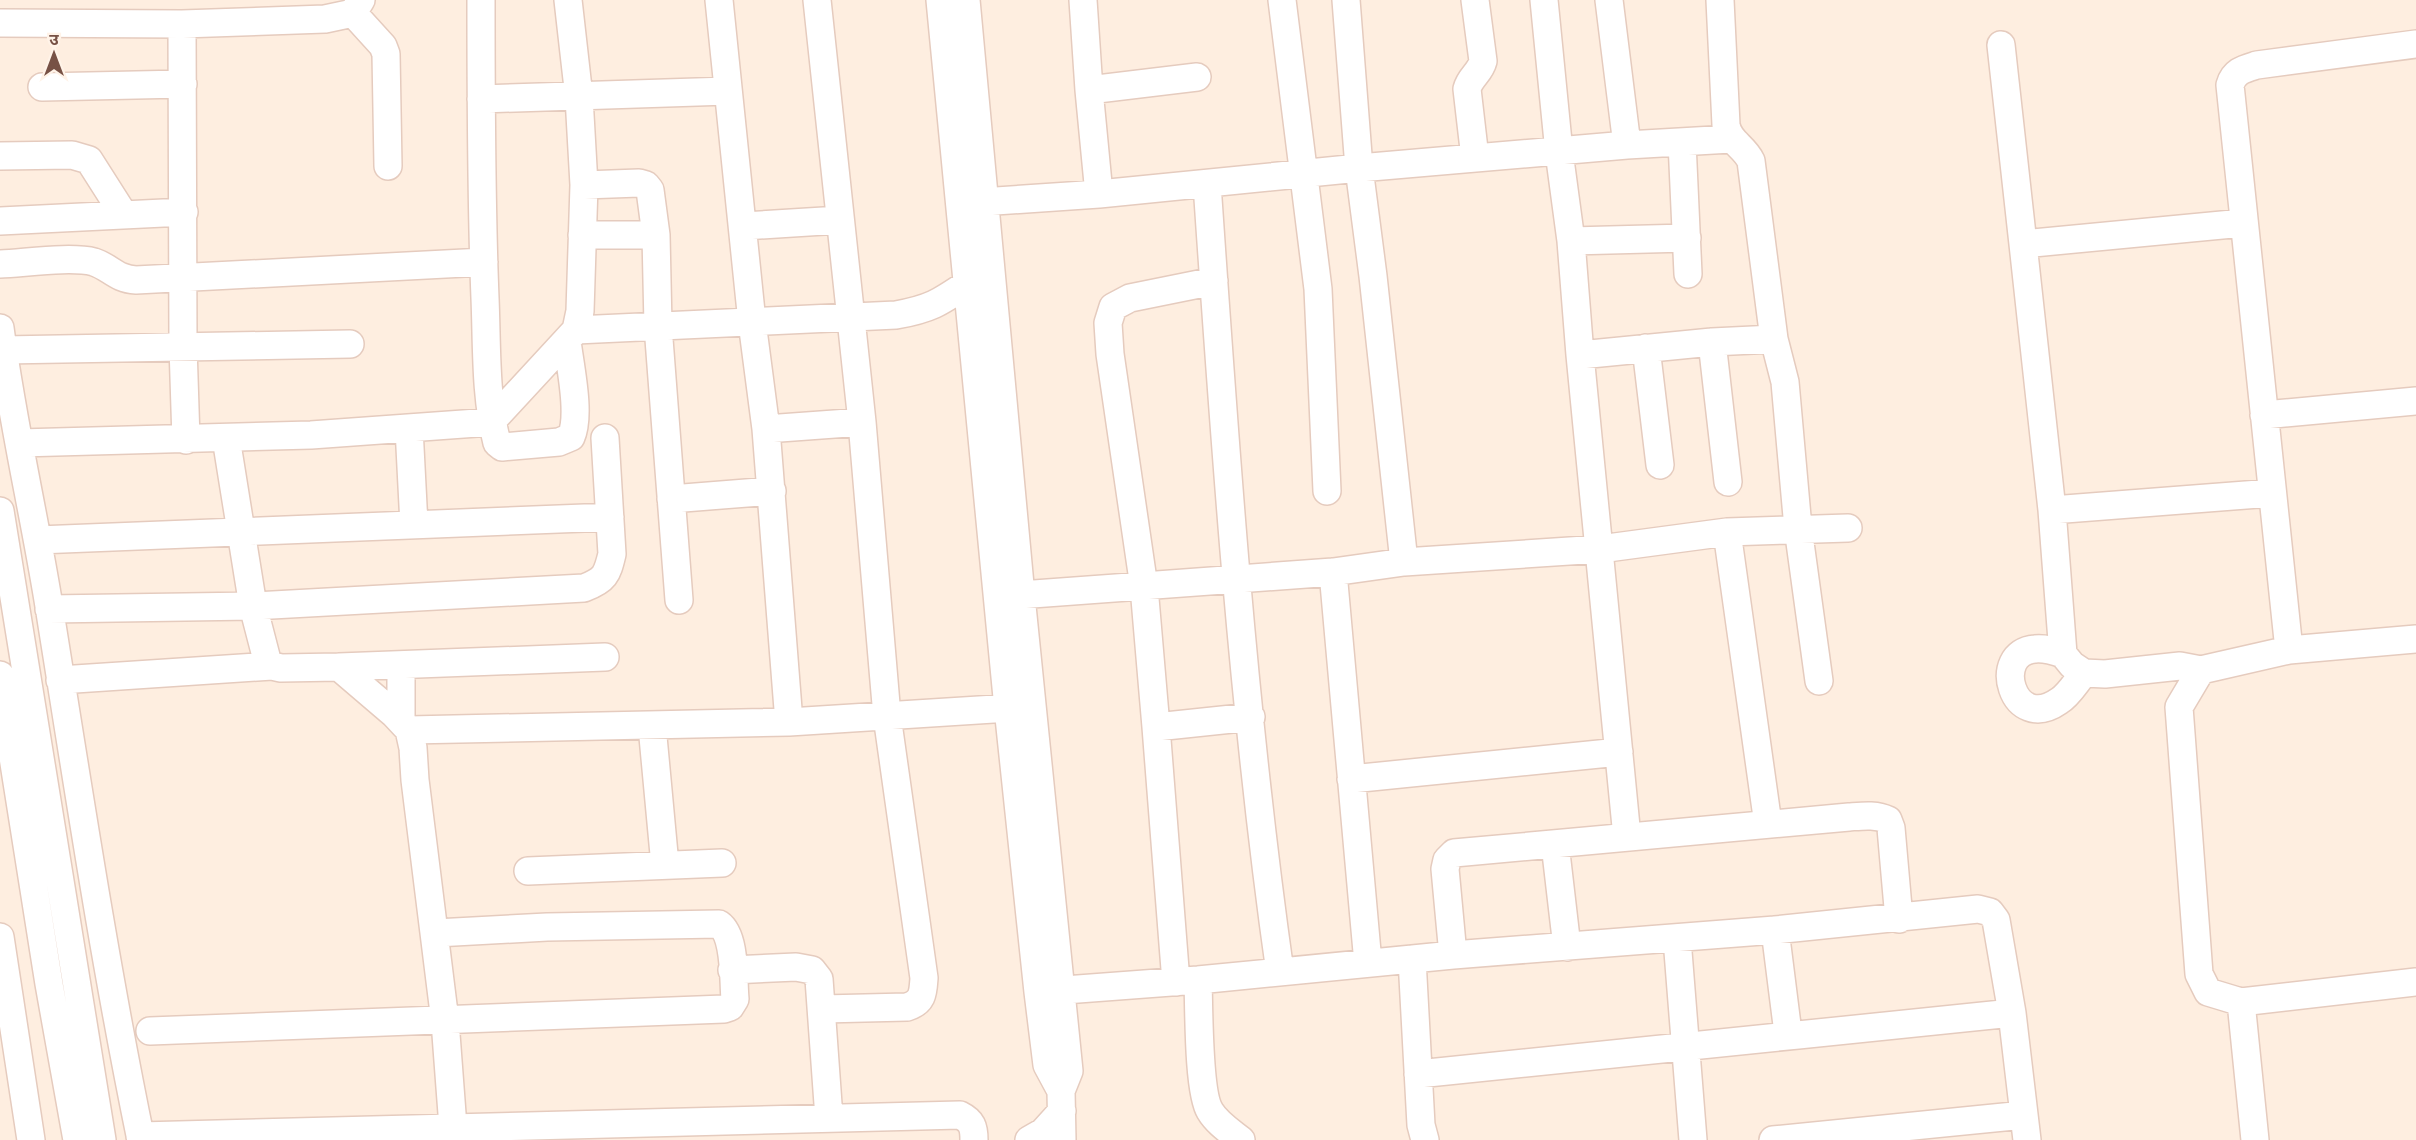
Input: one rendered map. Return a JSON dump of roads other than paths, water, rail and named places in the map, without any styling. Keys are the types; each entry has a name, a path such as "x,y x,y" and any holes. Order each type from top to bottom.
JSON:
{"street":[{"path":"481,0 484,262 491,422 496,443 502,447 560,442 571,437 575,429 572,335 580,311 584,185 579,97 568,0"},
{"path":"719,0 744,226 752,322 766,429 789,722"},
{"path":"817,0 862,422 887,716 924,978 923,995 916,1004 907,1007 823,1009"},
{"path":"940,0 972,203 1049,991 1069,1071 1061,1101 1043,1132 1029,1140"},
{"path":"966,0 972,203 967,284 1009,596"},
{"path":"1083,0 1099,194"},
{"path":"1282,0 1318,289 1327,491"},
{"path":"1346,0 1359,168 1404,562"},
{"path":"1475,0 1483,61 1481,70 1469,81 1467,89 1475,158"},
{"path":"1544,0 1559,152 1571,241 1627,837"},
{"path":"1609,0 1627,144"},
{"path":"1720,0 1726,125 1731,139 1746,152 1750,160 1774,339 1785,382 1798,528 1819,681"},
{"path":"0,23 183,24 325,19 357,6 384,46 386,54 388,166"},
{"path":"183,24 183,346 186,440"},
{"path":"2289,650 2230,85 2232,78 2239,70 2257,65 2416,44"},
{"path":"2001,45 2052,510 2063,654 2072,665 2084,673 2105,674 2180,666 2201,670 2289,650 2416,639"},
{"path":"1089,90 1197,77"},
{"path":"42,87 183,84"},
{"path":"481,99 728,91"},
{"path":"972,203 1099,194 1627,144 1731,139"},
{"path":"1682,142 1688,274"},
{"path":"0,156 72,155 89,160 124,215"},
{"path":"584,185 639,183 646,185 650,190 656,235 658,326 679,600"},
{"path":"1207,184 1237,580 1268,888 1280,972"},
{"path":"0,221 184,212"},
{"path":"744,226 840,220"},
{"path":"2023,244 2243,223"},
{"path":"582,235 656,235"},
{"path":"1571,241 1687,238"},
{"path":"0,264 81,260 96,263 127,280 484,262"},
{"path":"1214,281 1130,298 1113,307 1108,323 1110,354 1144,587 1156,727 1187,981 1204,1090 1210,1111 1224,1127 1241,1140"},
{"path":"11,426 186,440 491,422 572,335 658,326 896,315 924,310 967,284"},
{"path":"350,344 183,346 1,339 11,426 38,540 98,904 140,1138 453,1127 960,1115 968,1119 974,1128 974,1140"},
{"path":"1580,355 1712,342 1774,339"},
{"path":"1712,342 1728,482"},
{"path":"1646,348 1660,465"},
{"path":"2264,415 2416,401"},
{"path":"766,429 862,422"},
{"path":"409,428 414,525"},
{"path":"226,438 253,606 264,651 272,666"},
{"path":"49,609 253,606 584,588 599,582 608,572 612,554 606,438"},
{"path":"671,499 772,491"},
{"path":"2052,510 2272,493"},
{"path":"0,511 12,660 102,1140"},
{"path":"38,540 610,517"},
{"path":"1009,596 1333,572 1404,562 1600,549 1727,532 1848,528"},
{"path":"1727,532 1768,825"},
{"path":"1333,572 1368,963"},
{"path":"2063,654 2033,649 2022,654 2013,663 2010,679 2015,698 2029,708 2054,705 2084,673"},
{"path":"60,680 272,666 281,668 339,667 605,657"},
{"path":"401,665 405,726 413,748 445,1021 453,1127"},
{"path":"339,667 405,726 652,726 789,722 1020,707"},
{"path":"2201,670 2179,707 2199,974 2208,992 2241,1002 2416,982"},
{"path":"0,675 49,984 77,1140"},
{"path":"1156,727 1251,717"},
{"path":"652,726 665,865"},
{"path":"1351,779 1619,752"},
{"path":"1453,955 1445,869 1447,860 1454,853 1867,816 1882,817 1888,820 1899,919"},
{"path":"1555,844 1567,947"},
{"path":"528,871 722,863"},
{"path":"1049,991 1187,981 1453,955 1677,939 1899,919 1978,909 1990,912 1996,920 2012,1013 2025,1128 1773,1140"},
{"path":"150,1031 724,1009 730,1007 735,999 728,934 719,924 547,927 435,933"},
{"path":"1775,930 1785,1022 1788,1033 1798,1035"},
{"path":"0,938 10,1072 31,1140"},
{"path":"1677,939 1693,1140"},
{"path":"1412,959 1421,1125 1425,1140"},
{"path":"732,970 796,967 812,970 819,980 823,1009 829,1118"},
{"path":"2241,1002 2255,1140"},
{"path":"1418,1074 2012,1013"},
{"path":"1061,1101 1062,1140"}]}
